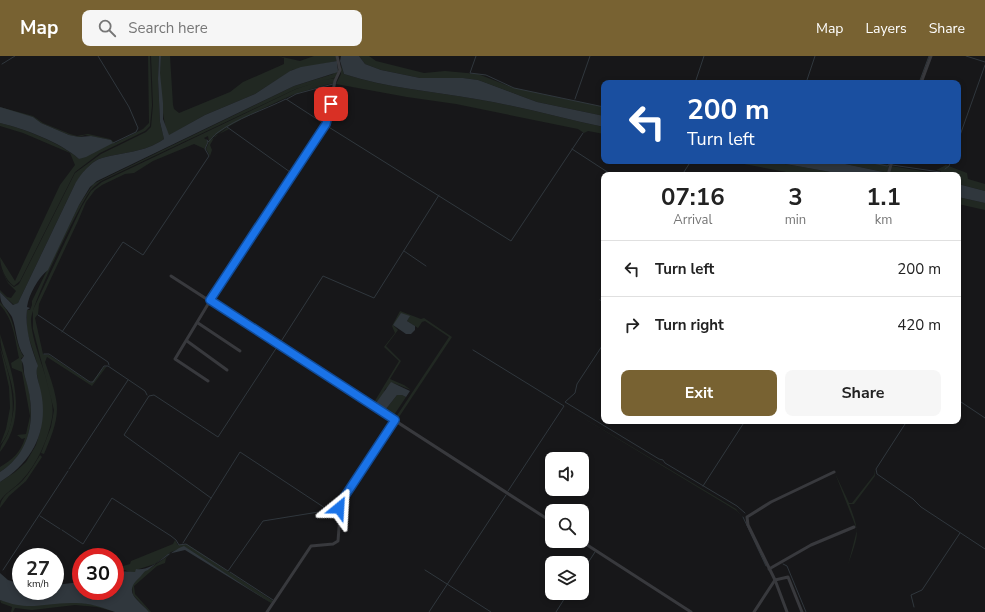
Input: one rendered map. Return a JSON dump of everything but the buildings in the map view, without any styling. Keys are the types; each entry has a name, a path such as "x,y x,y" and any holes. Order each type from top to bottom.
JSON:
{"street":[{"path":"208,381 175,359 210,304 210,300 326,124 335,81 340,70 337,56"},
{"path":"922,80 931,56"},
{"path":"171,276 545,517"},
{"path":"198,323 240,351"},
{"path":"187,341 227,370"},
{"path":"267,612 311,546 333,544 338,541 341,502 395,420"},
{"path":"787,612 775,580 746,521 748,515 834,472"},
{"path":"769,569 811,545 854,526"},
{"path":"589,546 691,612"},
{"path":"754,612 775,580 788,577 802,612"}],"shaded area":[{"path":"148,56 150,56 152,105 150,126 145,131 100,153 75,172 20,281 14,286 4,273 0,257 15,281 60,185 75,165 70,153 23,133 0,126 0,123 20,129 52,142 62,147 79,159 111,140 85,135 79,137 69,135 41,123 33,117 9,112 0,107 33,116 43,123 70,134 77,136 88,134 110,139 115,143 143,129 149,123"},
{"path":"151,56 159,56 158,79 160,122 164,139 141,150 102,158 94,162 86,169 75,184 18,303 14,305 0,292 0,290 7,297 11,298 16,291 8,283 0,267 8,282 14,287 19,284 75,173 101,154 146,132 151,127 153,105"},
{"path":"159,56 161,56 160,73 163,119 169,135 205,115 255,94 290,71 301,67 337,61 338,72 294,86 97,181 90,187 79,205 48,270 37,282 28,302 27,307 30,308 27,310 27,325 31,345 38,366 37,372 43,406 42,420 36,444 29,455 21,465 0,482 0,472 20,453 26,441 31,416 31,403 21,360 24,356 19,347 14,322 10,313 2,304 0,292 13,305 18,303 75,184 90,165 102,158 141,150 164,139 160,122 158,79"},
{"path":"161,56 170,56 173,105 174,109 179,113 230,92 243,82 284,64 284,58 278,56 300,61 314,56 336,56 337,61 292,70 255,94 205,115 168,136 161,96"},
{"path":"341,56 359,56 365,64 381,70 420,78 463,78 478,80 537,102 601,115 601,126 492,102 393,86 360,79 344,74 340,61"},
{"path":"359,56 369,56 376,61 424,73 445,71 478,74 514,88 601,106 601,115 537,102 478,80 463,78 420,78 381,70 365,64"},
{"path":"341,65 344,74 360,79 393,86 492,102 601,126 601,133 588,131 584,133 578,129 456,104 336,84 341,74"},
{"path":"339,67 337,77 296,89 101,181 90,191 66,235 46,277 38,296 31,321 35,344 51,396 53,408 50,426 45,443 32,467 22,480 0,501 0,482 15,472 26,462 36,445 41,428 42,401 36,370 37,363 27,332 27,310 30,310 32,301 79,205 93,184 294,86 333,74"},
{"path":"336,78 334,83 295,94 263,108 236,122 211,140 214,138 210,145 212,150 210,156 206,149 209,142 208,136 204,138 208,141 205,149 194,144 153,161 134,173 125,174 102,185 95,190 86,202 39,304 38,314 35,318 43,354 49,355 91,383 104,367 107,366 92,386 47,357 45,362 55,394 57,413 54,427 44,454 41,453 51,427 54,410 33,329 33,310 82,206 91,191 102,182 296,89 323,80"},
{"path":"0,107 33,117 41,123 69,135 79,137 91,136 111,140 113,143 79,159 62,147 42,137 0,123"},
{"path":"744,164 786,164 830,172 786,172"},
{"path":"786,164 845,164 883,172 830,172"},
{"path":"845,164 889,165 888,172"},
{"path":"946,165 967,173 968,179 985,184 985,191 961,185 961,172 941,172 936,170"},
{"path":"891,166 928,172 890,172"},
{"path":"961,185 985,191 985,203 961,198"},
{"path":"961,198 985,203 985,210 961,205"},
{"path":"0,302 10,316 20,350 24,357 21,358 29,390 31,414 28,436 24,446 18,456 0,472 0,467 12,458 21,447 25,438 22,439 17,435 26,434 30,416 22,372 12,368 11,363 19,358 13,330 5,311 0,305"},
{"path":"400,311 421,319 424,318 452,337 397,420 396,417 449,337 425,321 422,322 418,328 407,321 409,317 393,325 398,330 386,346 401,361 390,379 411,390 393,383 385,389 383,395 376,404 386,409 397,395 406,397 394,415 389,415 373,404 399,361 384,347 395,333 392,326"},
{"path":"401,313 410,316 407,321 415,326 415,330 411,334 406,334 393,325"},
{"path":"0,334 13,379 16,409 14,424 9,438 0,452 10,426 14,403 12,385 2,351"},
{"path":"0,347 10,384 13,410 7,435 0,445 6,429 10,408 9,387"},
{"path":"391,382 410,391 406,397 397,395 386,409 380,407 376,403"},
{"path":"565,407 736,509 743,518 737,511"},
{"path":"40,455 42,457 26,481 9,496 0,508 5,495 21,483"},
{"path":"874,470 875,476 854,504 849,504 857,529 835,473 849,503 852,503 874,475"},
{"path":"857,531 856,540 848,565"},
{"path":"175,540 178,545 187,544 273,601 271,603 185,547 171,552 155,564 139,569 135,572 131,573 124,570 124,566 130,564 131,561 173,544"},
{"path":"184,546 271,603 185,550 171,553"},
{"path":"172,553 166,558 165,563 157,566 134,586 135,594 151,612 149,612 133,595 132,586 144,570 148,570"},
{"path":"156,563 135,583 132,587 132,592 149,612 115,612 81,603 29,606 11,604 0,600 0,573 8,580 12,581 12,600 64,600 64,584 72,583 72,600 124,600 124,571 135,572 136,569 149,567"},
{"path":"0,600 29,604 71,602 86,603 116,612 97,607 75,605 32,610 15,608 13,612 11,612 12,607 1,603"}],"waterway":[{"path":"2,64 15,56"},
{"path":"98,56 129,107 138,128 136,132 113,143"},
{"path":"476,56 470,73 486,75 514,88 601,106"},
{"path":"575,99 590,56"},
{"path":"696,80 704,56"},
{"path":"807,80 815,56"},
{"path":"920,80 929,56"},
{"path":"966,56 985,62"},
{"path":"961,133 985,65"},
{"path":"481,82 516,95"},
{"path":"287,99 296,94 333,84"},
{"path":"207,140 208,142 217,133 233,123 286,99 323,123"},
{"path":"327,126 511,241 583,133"},
{"path":"227,127 290,172"},
{"path":"62,332 123,242 143,255 209,156 205,149 208,142"},
{"path":"572,149 607,172"},
{"path":"684,172 689,164"},
{"path":"877,164 887,166 889,164"},
{"path":"945,169 950,164"},
{"path":"892,165 940,172"},
{"path":"280,343 323,276 374,298 439,195"},
{"path":"404,251 426,266"},
{"path":"38,315 108,362 109,365"},
{"path":"211,498 124,435 149,396 154,395 218,437 277,347"},
{"path":"601,348 577,384 575,393 565,402 601,424"},
{"path":"473,350 564,406 508,491"},
{"path":"44,354 49,354 90,382 93,382 104,366 108,366 145,391 147,395"},
{"path":"69,469 128,380"},
{"path":"961,402 985,418"},
{"path":"601,424 663,460 665,463 737,506 745,513"},
{"path":"703,486 743,424"},
{"path":"905,424 876,469 877,474 913,499 921,507 985,549"},
{"path":"183,543 240,452 328,510"},
{"path":"3,570 68,471"},
{"path":"429,612 506,495"},
{"path":"62,530 83,544 112,498 171,536 179,545 186,544 228,571 263,521 337,509"},
{"path":"40,516 60,529"},
{"path":"743,517 766,566"},
{"path":"914,607 911,595 922,590 960,533"},
{"path":"589,561 595,552"},
{"path":"783,564 787,566 806,612"},
{"path":"425,570 491,612"},
{"path":"230,572 273,600"},
{"path":"556,612 564,600"}],"route":[{"path":"331,104 326,124 319,132 246,241 210,300 395,420 392,422 341,502 339,508"}]}
